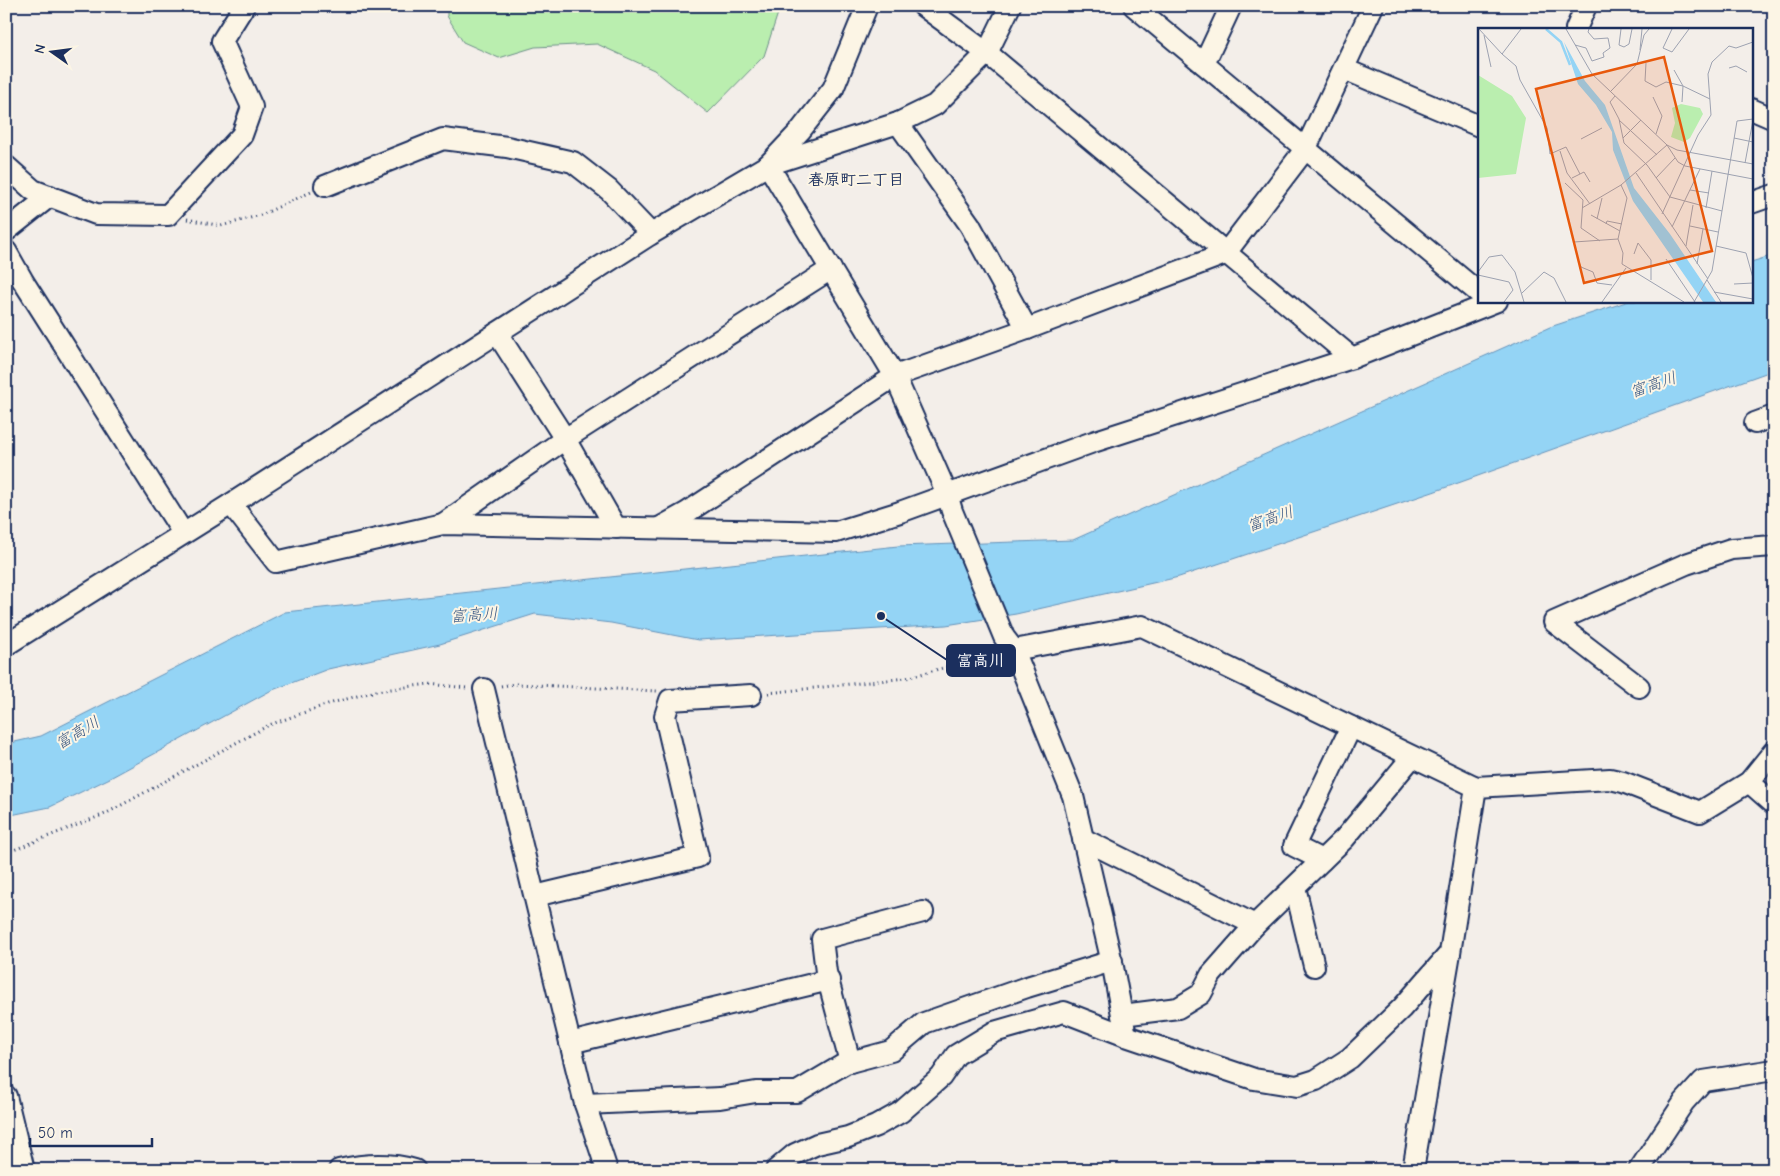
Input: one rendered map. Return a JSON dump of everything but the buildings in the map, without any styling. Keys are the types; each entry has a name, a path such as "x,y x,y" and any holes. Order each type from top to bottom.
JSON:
{"street":[{"path":"10,169 33,190 96,214 168,215 242,135 252,107 222,41 244,6"},
{"path":"768,165 800,131 833,89 867,6"},
{"path":"923,6 987,53 1225,254 1352,358"},
{"path":"6,645 231,504 651,234 768,165 898,123 935,105 987,53 1010,6"},
{"path":"1134,6 1478,291"},
{"path":"1204,64 1231,6"},
{"path":"658,528 686,513 896,376 1225,254 1306,148 1373,6"},
{"path":"1576,28 1586,6"},
{"path":"1344,68 1478,126"},
{"path":"1752,109 1774,119"},
{"path":"898,123 970,225 1027,329"},
{"path":"325,186 443,139 507,147 572,162 609,190 651,234"},
{"path":"768,165 896,376 1073,796 1112,961 1126,1036"},
{"path":"1752,203 1774,195"},
{"path":"6,231 50,196"},
{"path":"7,255 182,533"},
{"path":"443,524 565,439 831,269"},
{"path":"231,504 276,562 443,524 836,532 949,503 1093,442 1352,358 1484,302"},
{"path":"497,333 565,439 616,528"},
{"path":"1639,687 1554,622 1686,564 1731,549 1774,546"},
{"path":"1009,643 1142,626 1476,787 1610,779 1623,782 1700,812 1749,782 1774,751"},
{"path":"484,689 585,1104 606,1170"},
{"path":"535,896 698,857 665,716 670,700 751,695"},
{"path":"1322,860 1294,846 1351,727"},
{"path":"1122,1016 1178,1008 1201,994 1211,975 1255,925 1345,838 1412,757"},
{"path":"1749,782 1774,804"},
{"path":"1413,1170 1476,787"},
{"path":"1083,839 1255,925"},
{"path":"1294,887 1314,966"},
{"path":"850,1062 829,980 822,939 923,912"},
{"path":"776,1170 795,1154 817,1144 848,1137 876,1126 901,1112 941,1077 956,1055 994,1032 1064,1012 1126,1036 1254,1079 1297,1086 1316,1080 1350,1058 1402,1008 1450,953"},
{"path":"585,1104 720,1098 756,1092 797,1092 850,1062 891,1051 924,1023 1027,987 1112,961"},
{"path":"570,1043 829,980"},
{"path":"1638,1170 1684,1102 1704,1081 1774,1070"},
{"path":"6,1096 24,1170"},
{"path":"1649,1170 1684,1102"},
{"path":"340,1170 358,1165 402,1166 415,1170"}],"path":[{"path":"168,215 221,226 261,215 325,186"}],"green space":[{"path":"447,6 778,6 779,10 764,56 708,113 654,70 597,44 535,47 499,58 463,42 447,16"}],"water":[{"path":"1774,255 1774,370 1433,492 1179,577 1016,614 946,625 698,640 611,623 535,614 440,644 328,669 270,691 110,778 50,807 6,816 6,744 41,736 285,612 898,546 1073,540 1550,327 1626,302 1752,302 1752,262"}],"place":[{"name":"富高川","path":"881,616"}],"district":[{"name":"春原町二丁目","path":"856,179"}]}
